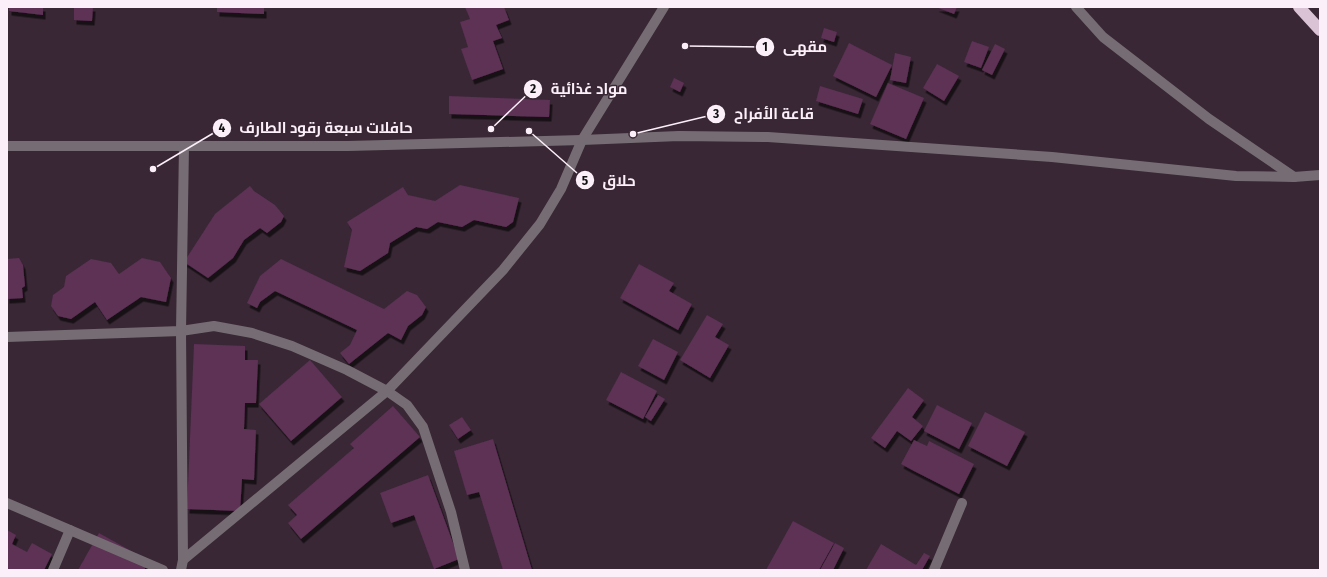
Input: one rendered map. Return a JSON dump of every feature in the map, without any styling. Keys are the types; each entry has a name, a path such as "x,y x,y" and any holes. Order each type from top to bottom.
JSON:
{"highway":[{"path":"1299,7 1320,30"}],"street":[{"path":"182,565 387,391 503,270 540,224 561,189 582,140 664,7"},
{"path":"1076,7 1103,37 1209,119 1294,177"},
{"path":"7,146 348,146 679,136 768,137 1052,157 1236,176 1294,177 1320,175"},
{"path":"182,565 180,331 184,146"},
{"path":"7,337 180,331 214,326 252,333 292,346 347,370 387,391 407,405 423,427 451,512 465,570"},
{"path":"7,503 163,570"},
{"path":"934,570 962,503"},
{"path":"53,570 70,530"}],"building":[{"path":"9,7 43,7 43,15 9,11"},
{"path":"74,7 93,7 92,21 74,20"},
{"path":"217,7 264,7 264,14 217,12"},
{"path":"465,7 504,7 509,20 496,25 502,38 493,41 503,69 472,80 461,49 468,47 460,22 470,19"},
{"path":"936,7 957,7 954,14"},
{"path":"824,28 837,32 834,42 821,38"},
{"path":"972,41 989,47 981,68 964,62"},
{"path":"849,43 892,65 876,97 833,76"},
{"path":"995,44 1005,49 992,75 982,70"},
{"path":"895,53 911,57 906,83 890,80"},
{"path":"937,64 959,76 944,101 923,88"},
{"path":"674,78 684,83 680,92 670,87"},
{"path":"888,83 924,98 906,139 870,124"},
{"path":"820,86 863,99 858,114 816,101"},
{"path":"449,96 550,100 549,117 449,114"},
{"path":"460,185 519,198 513,222 506,227 474,220 462,227 438,222 427,229 416,227 390,243 388,253 360,271 344,267 352,230 347,222 403,187 408,195 435,201"},
{"path":"250,186 254,191 275,205 284,216 281,222 267,233 260,228 244,240 233,258 208,278 184,262 215,214"},
{"path":"19,258 23,265 25,286 22,288 23,298 7,299 7,259"},
{"path":"142,258 160,262 171,278 166,302 141,297 107,320 95,302 71,319 58,316 51,306 53,295 64,287 66,276 91,259 111,263 119,274"},
{"path":"281,259 384,309 407,291 417,295 426,307 422,315 408,326 401,340 388,333 349,364 340,353 350,345 357,330 275,291 260,302 257,308 247,303 260,276"},
{"path":"639,264 674,283 669,291 692,304 678,330 620,298"},
{"path":"707,315 723,324 715,337 729,345 710,378 680,360"},
{"path":"653,339 678,352 664,380 638,366"},
{"path":"194,344 245,346 245,360 258,360 256,403 245,403 244,429 256,430 254,480 242,479 240,511 187,509"},
{"path":"310,360 342,397 291,441 259,404"},
{"path":"621,372 657,391 643,419 606,400"},
{"path":"908,388 924,400 912,417 923,426 911,441 897,431 885,448 871,438"},
{"path":"658,395 665,399 651,421 645,417"},
{"path":"937,405 972,423 959,449 924,431"},
{"path":"393,406 420,437 301,539 288,523 297,515 288,505 354,448 350,444"},
{"path":"985,412 1025,432 1007,466 968,446"},
{"path":"462,417 471,430 458,439 449,425"},
{"path":"493,439 532,570 503,570 479,492 467,495 454,451"},
{"path":"914,440 927,446 929,441 974,464 959,494 901,464"},
{"path":"428,475 459,559 434,569 414,515 391,523 380,493"},
{"path":"793,521 834,543 819,570 766,570"},
{"path":"7,530 16,535 12,544 27,552 32,543 52,554 44,570 7,570"},
{"path":"99,533 149,561 144,570 78,570"},
{"path":"835,543 844,548 833,570 820,570"},
{"path":"881,544 916,565 924,553 930,556 922,570 866,570"}],"place":[{"name":"مقهى","path":"685,46"},
{"name":"مواد غذائية","path":"491,129"},
{"name":"حلاق","path":"529,131"},
{"name":"قاعة الأفراح","path":"633,134"},
{"name":"حافلات سبعة رقود الطارف","path":"153,169"}]}
